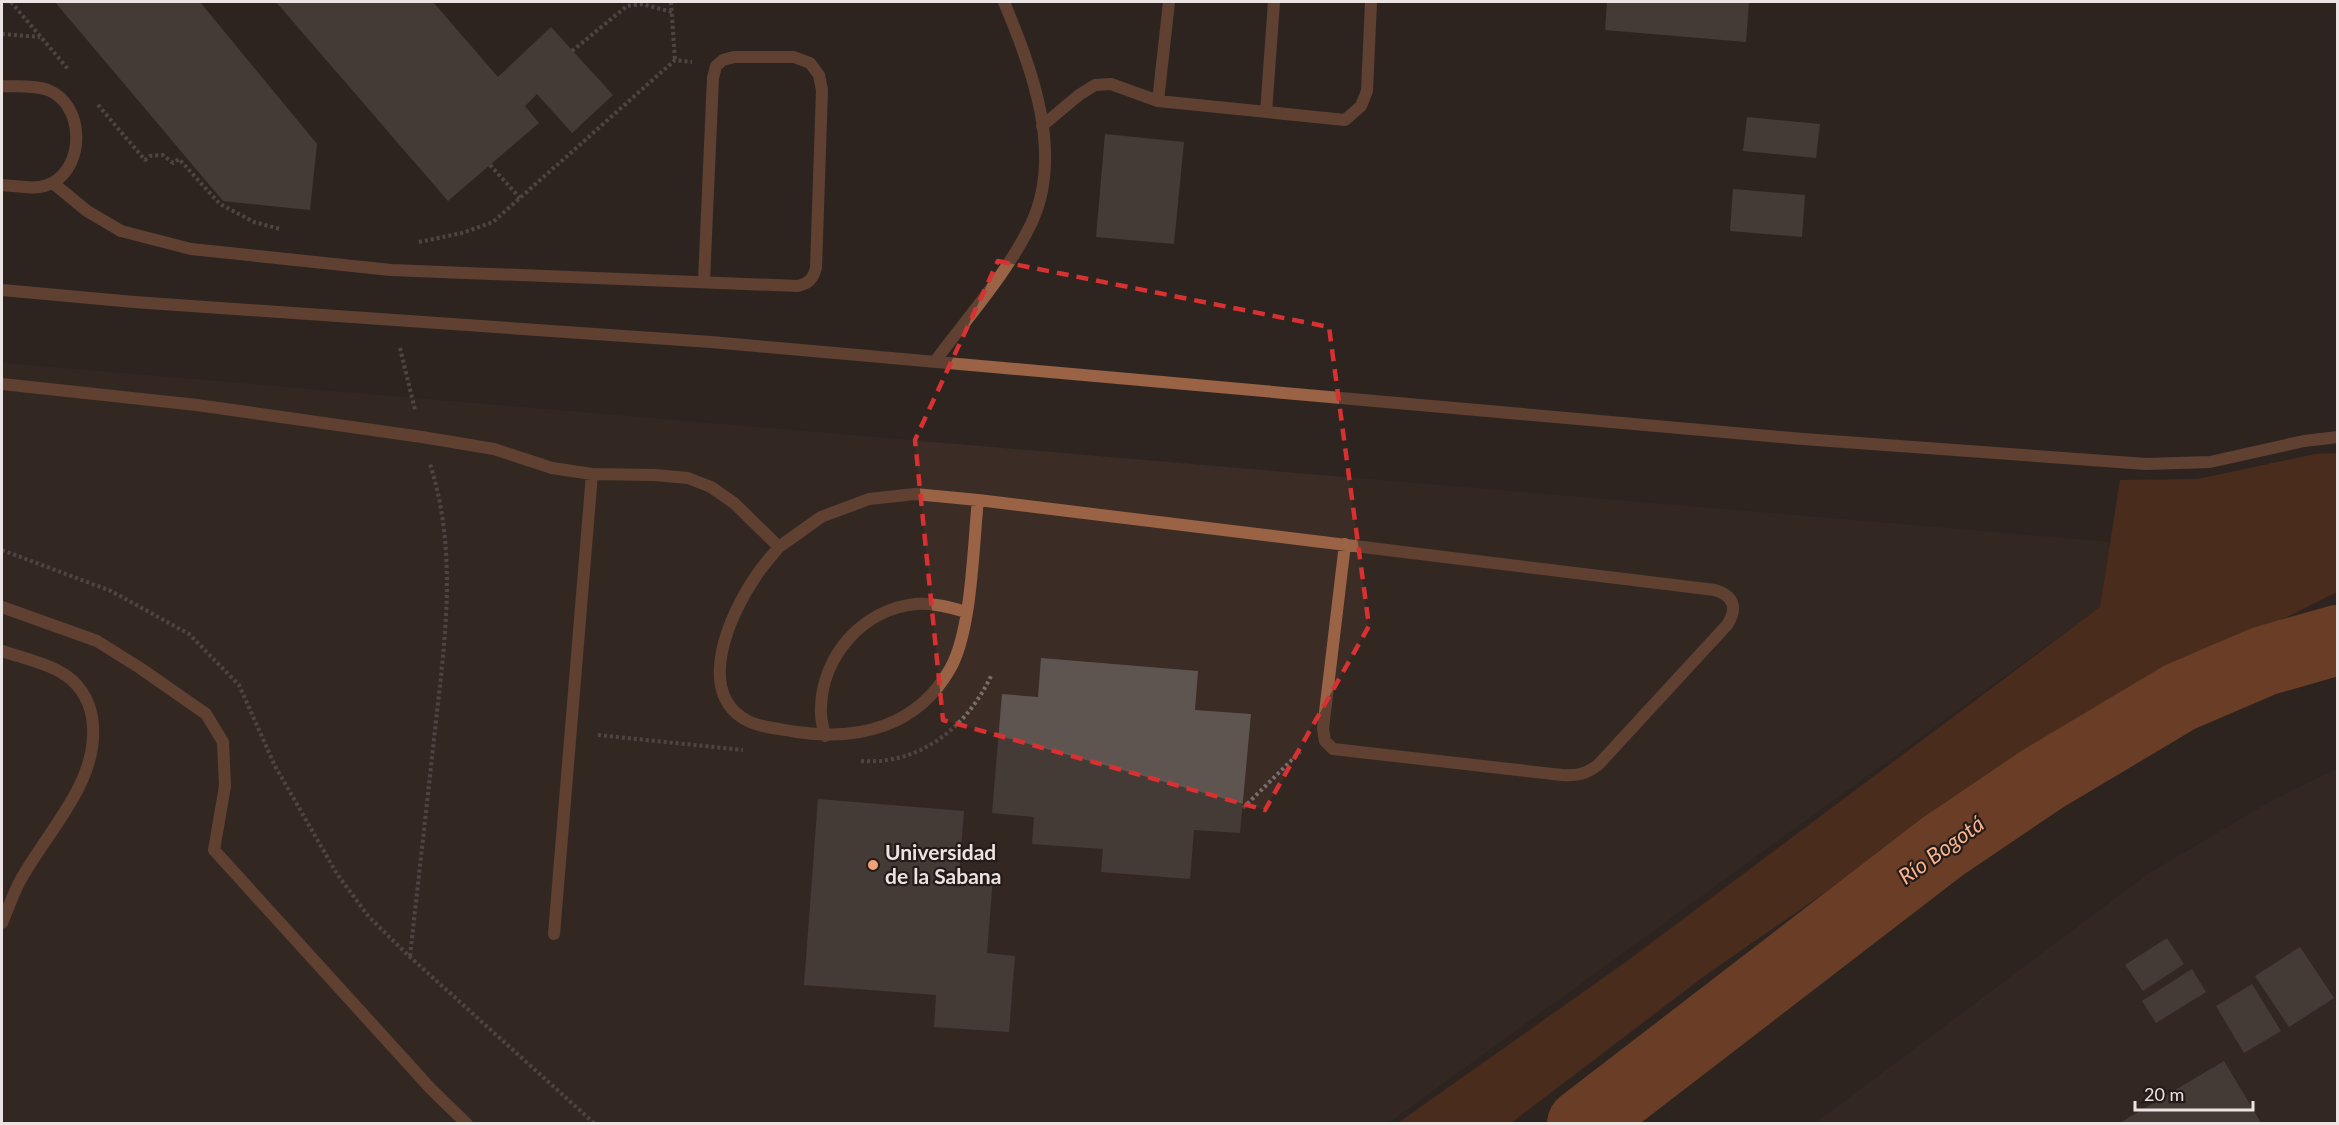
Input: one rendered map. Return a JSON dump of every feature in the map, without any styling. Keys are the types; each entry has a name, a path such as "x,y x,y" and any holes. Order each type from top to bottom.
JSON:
{"lane":[{"path":"936,360 988,291 1032,221 1042,189 1045,162 1037,95 1016,30 1004,2"},
{"path":"1158,101 1169,2"},
{"path":"1266,112 1274,2"},
{"path":"1042,126 1079,95 1095,85 1111,84 1158,101 1345,120 1361,106 1366,91 1371,2"},
{"path":"53,183 87,211 121,231 191,249 391,270 798,286 807,284 814,277 816,268 822,90 819,75 810,63 794,57 734,57 723,60 716,66 713,78 704,281"},
{"path":"2,86 48,90 60,97 71,110 76,126 74,155 67,170 53,183 39,187 2,185"},
{"path":"2,290 134,302 393,318 936,360 1803,439 2146,465 2210,462 2304,441 2337,437"},
{"path":"2,384 197,405 422,437 494,449 552,468 592,474 688,478 711,487 734,503 779,547"},
{"path":"554,934 592,474"},
{"path":"978,500 961,642 951,668 937,688 913,712 858,734 825,736 771,728 748,721 733,709 722,692 719,675 720,656 736,612 755,576 779,547 821,517 869,499 915,494 978,500 1345,544 1714,590 1725,593 1732,603 1733,615 1727,625 1589,772 1577,776 1333,749 1324,741 1323,729 1345,544"},
{"path":"825,736 820,710 824,685 833,660 847,639 866,622 890,610 915,604 941,605 966,612"},
{"path":"2,606 97,641 206,714 223,742 225,775 221,820 214,850 431,1089 467,1124"},
{"path":"2,651 62,672 77,686 90,704 94,730 93,756 75,794 20,881 2,923"}],"path":[{"path":"11,2 71,72"},
{"path":"671,2 675,60"},
{"path":"573,51 627,6 642,4 672,12"},
{"path":"2,34 41,37"},
{"path":"675,60 716,66"},
{"path":"417,242 462,233 493,222 675,60"},
{"path":"93,98 145,160 150,156 163,155 173,163 179,159 220,204 254,222 282,230"},
{"path":"490,165 520,198"},
{"path":"393,318 422,437 437,487 447,547 447,606 410,957"},
{"path":"2,550 111,591 189,634 239,685 275,766 337,874 369,917 410,957 595,1124"},
{"path":"1243,808 1323,729"}],"highlighted area":[{"path":"998,261 1329,327 1369,626 1265,810 943,720 915,440"}],"shaded area":[{"name":"Universidad de la Sabana","path":"2,363 2110,542 2100,607 1388,1123 2,1123"},
{"path":"2337,453 2337,592 2060,730 1707,974 1511,1123 1398,1123 1623,964 2100,607 2120,480 2198,479 2315,454"},
{"path":"2337,769 2337,1123 1814,1124 2150,873 2270,802"}],"building":[{"path":"55,2 200,2 317,144 310,210 223,201"},
{"path":"276,2 433,2 498,77 551,27 613,95 572,133 537,94 525,106 539,123 448,201"},
{"path":"1607,2 1749,2 1746,42 1605,30"},
{"path":"1747,117 1820,124 1816,158 1743,151"},
{"path":"1105,134 1184,142 1174,244 1096,237"},
{"path":"1733,189 1805,195 1802,237 1730,231"},
{"path":"1041,658 1198,671 1195,710 1251,714 1240,833 1194,830 1190,879 1101,872 1103,849 1032,844 1034,817 992,813 1002,694 1038,697"},
{"path":"818,799 964,811 959,875 993,877 987,953 1015,956 1009,1032 934,1027 936,995 804,985"},
{"path":"2167,938 2184,964 2143,991 2125,965"},
{"path":"2300,947 2334,998 2289,1027 2255,976"},
{"path":"2192,969 2206,992 2156,1023 2142,1001"},
{"path":"2252,984 2281,1031 2244,1053 2216,1006"},
{"path":"2224,1061 2260,1121 2256,1124 2118,1124"}],"waterway":[{"name":"Río Bogotá","path":"1582,1124 1942,847 2044,778 2180,697 2264,661 2338,640"}],"place":[{"name":"Universidad de la Sabana","path":"873,865"}]}
